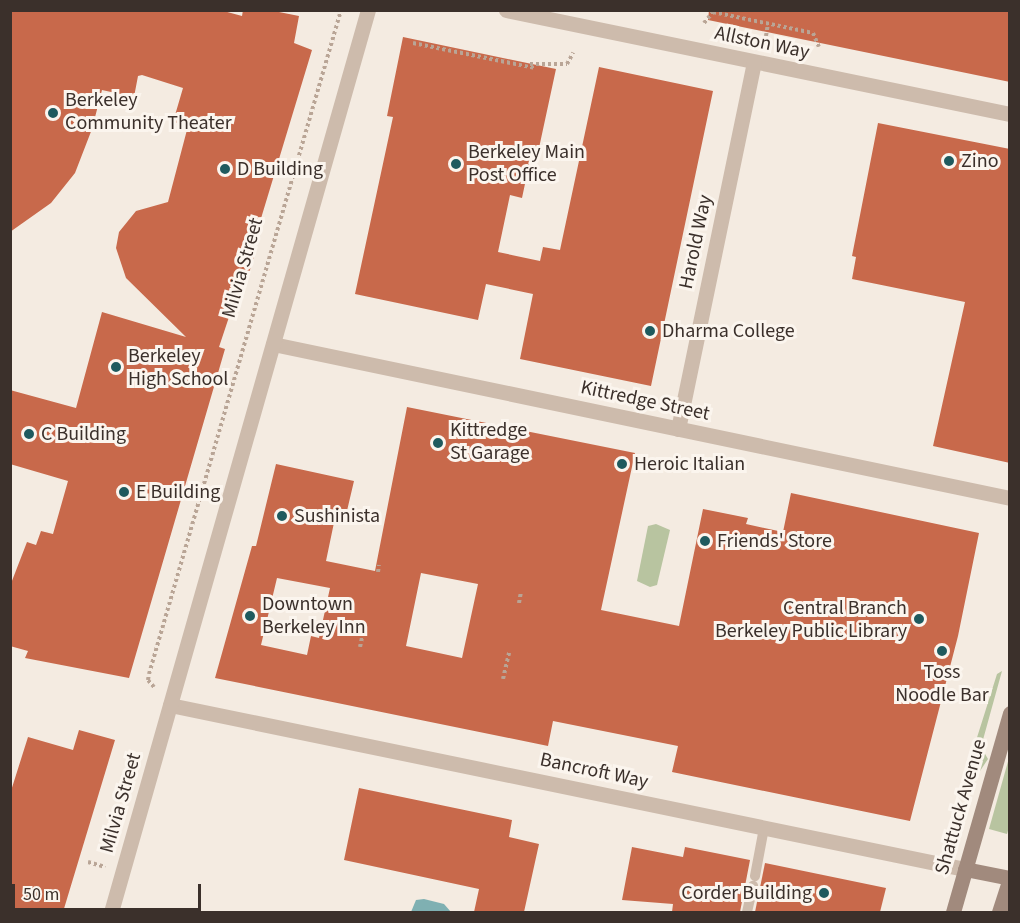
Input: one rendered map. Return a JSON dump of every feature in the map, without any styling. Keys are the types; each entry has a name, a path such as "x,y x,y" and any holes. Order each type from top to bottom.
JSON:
{"main road":[{"name":"Shattuck Avenue","path":"952,912 1010,713"},
{"name":"Bancroft Way","path":"965,869 1010,878"},
{"path":"999,912 1010,878"}],"street":[{"name":"Milvia Street","path":"111,912 368,10"},
{"name":"Allston Way","path":"506,10 1010,114"},
{"name":"Harold Way","path":"678,429 754,63"},
{"name":"Kittredge Street","path":"273,344 1010,498"},
{"name":"Bancroft Way","path":"170,705 965,869"}],"lane":[{"path":"747,912 764,828"}],"path":[{"name":"Milvia Street","path":"170,705 148,680 341,10"},
{"path":"704,22 713,12 813,33 819,47"},
{"path":"766,36 768,24"},
{"path":"413,43 535,68"},
{"path":"530,64 567,64 573,53"},
{"path":"378,572 379,565"},
{"path":"519,603 520,592"},
{"path":"360,647 365,624"},
{"path":"503,679 509,653"}],"green space":[{"path":"656,524 670,530 657,585 650,587 637,581 648,526"},
{"path":"1002,671 981,747 988,759 980,771 973,769 974,747 997,674"},
{"path":"1009,758 1010,824 1007,834 989,829"}],"water":[{"path":"424,899 444,904 451,912 411,912 416,900"}],"building":[{"name":"Berkeley High School","path":"10,10 220,10 242,16 243,10 269,10 299,16 294,43 312,50 252,248 256,249 241,301 235,299 219,347 225,349 129,678 25,658 28,651 10,646 10,586 27,542 36,545 41,531 53,534 68,481 10,464 10,390 76,408 102,312 186,337 126,278 116,248 119,232 136,211 168,202 188,126 173,122 183,88 142,75 138,76 134,97 102,90 92,129 75,173 51,203 10,232"},
{"path":"709,10 1010,10 1010,82 708,20"},
{"path":"403,37 556,69 539,148 533,146 522,198 510,195 498,252 540,261 543,247 560,250 599,67 713,91 651,386 520,359 533,294 486,284 478,320 355,294 393,117 387,116"},
{"path":"878,123 1010,149 1010,463 933,446 965,302 852,279 856,257 852,256"},
{"path":"407,407 635,453 601,610 679,626 703,509 748,518 746,524 783,532 791,493 979,533 958,636 910,821 672,772 678,746 553,721 548,746 215,678 252,546 256,546 276,464 354,481 346,515 336,513 326,561 375,571","holes":["421,573 478,584 462,658 406,646","277,578 330,588 319,638 311,636 307,655 261,645"]},
{"path":"79,730 115,740 63,912 10,912 10,794 28,737 73,750"},
{"path":"359,788 512,820 509,837 539,844 524,912 474,912 479,889 344,860"},
{"path":"632,847 683,857 685,847 750,860 740,912 672,912 673,904 622,900"},
{"name":"Corder Building","path":"765,863 886,888 880,912 755,912"}],"place":[{"name":"Berkeley Community Theater","path":"53,113"},
{"name":"Zino","path":"949,161"},
{"name":"Berkeley Main Post Office","path":"456,164"},
{"name":"D Building","path":"225,169"},
{"name":"Dharma College","path":"650,331"},
{"name":"Berkeley High School","path":"116,367"},
{"name":"C Building","path":"29,434"},
{"name":"Kittredge St Garage","path":"438,443"},
{"name":"Heroic Italian","path":"622,464"},
{"name":"E Building","path":"124,492"},
{"name":"Sushinista","path":"282,516"},
{"name":"Friends' Store","path":"705,541"},
{"name":"Downtown Berkeley Inn","path":"250,616"},
{"name":"Central Branch Berkeley Public Library","path":"919,619"},
{"name":"Toss Noodle Bar","path":"942,651"},
{"name":"Corder Building","path":"824,893"}]}
